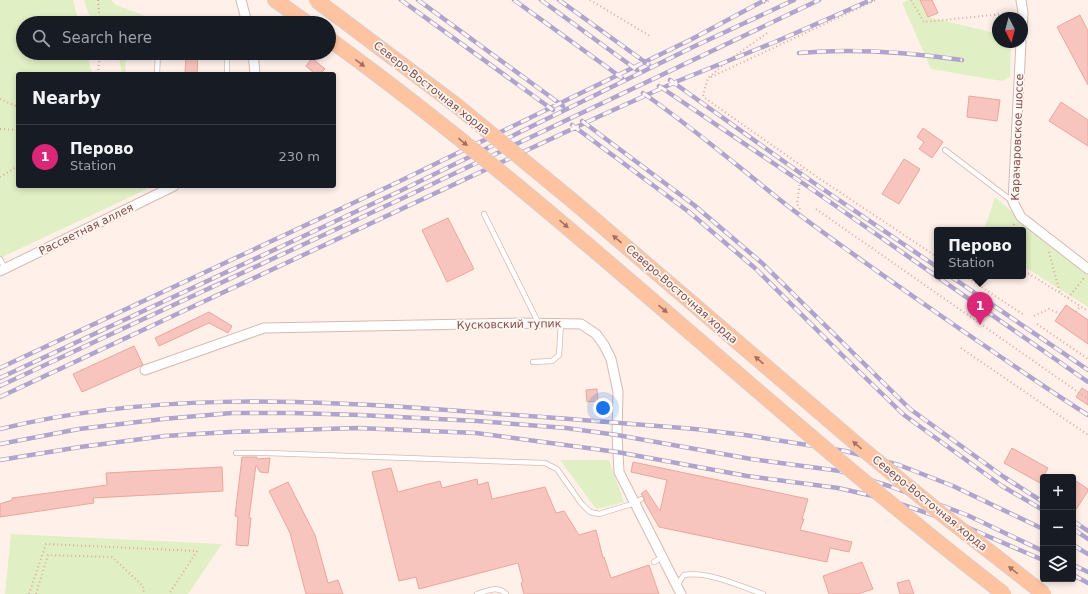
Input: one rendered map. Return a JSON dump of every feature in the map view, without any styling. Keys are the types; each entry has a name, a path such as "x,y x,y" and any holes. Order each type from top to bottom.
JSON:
{"main road":[{"path":"275,0 297,16"},
{"name":"Северо-Восточная хорда","path":"316,0 361,32 468,115 574,202 859,446 944,516 1044,594"},
{"name":"Северо-Восточная хорда","path":"336,44 444,126 559,220 845,466 930,536 1004,594"}],"street":[{"path":"241,0 243,16"},
{"path":"1022,0 1023,12"},
{"name":"Карачаровское шоссе","path":"1021,48 1013,202 1021,217 1088,269"},
{"path":"254,60 255,72"},
{"name":"Рассветная аллея","path":"2,269 171,188"},
{"name":"Кусковский тупик","path":"145,370 264,328 561,323 581,324 596,334 604,345 611,359 618,392 617,435 619,472 638,501 662,557 681,594"}],"lane":[{"path":"157,72 158,60"},
{"path":"227,60 227,72"},
{"path":"945,150 1013,202"},
{"path":"484,214 539,324"},
{"path":"0,259 2,269"},
{"path":"533,362 552,361 559,354 561,323"},
{"path":"236,453 545,463 557,469 581,503 590,512 599,514 638,501"},
{"path":"654,562 662,557"},
{"path":"677,585 684,575 695,574 763,594"},
{"path":"477,594 497,589 506,594"}],"path":[{"path":"98,0 99,16"},
{"path":"590,0 650,36"},
{"path":"764,4 771,0"},
{"path":"708,78 876,0"},
{"path":"911,0 924,22 992,15"},
{"path":"767,33 729,60 708,78 703,95 705,98 802,166 934,255"},
{"path":"98,72 99,60"},
{"path":"0,99 16,106"},
{"path":"0,129 16,130"},
{"path":"800,209 797,204 802,166"},
{"path":"0,177 16,167"},
{"path":"816,209 1088,399"},
{"path":"1049,252 1060,293"},
{"path":"1026,272 1088,311"},
{"path":"1068,298 1084,278"},
{"path":"970,279 1024,315"},
{"path":"1076,312 1080,306"},
{"path":"1034,316 1050,308 1060,314"},
{"path":"1037,324 1088,359"},
{"path":"961,348 1088,435"},
{"path":"29,594 46,544 197,551 169,594"},
{"path":"36,594 48,555 112,557 144,586 144,594"}],"green space":[{"path":"0,0 73,0 77,16 16,16 16,60 89,60 92,72 16,72 16,188 147,188 0,258"},
{"path":"84,0 111,0 116,5 146,16 110,16 90,16"},
{"path":"908,0 920,0 928,17 992,32 992,48 1011,48 1010,77 1002,81 931,69 902,3"},
{"path":"119,60 127,60 125,68 126,72 122,72"},
{"path":"995,197 1064,257 1088,274 1088,307 1026,268 1026,227 985,227"},
{"path":"560,460 609,460 624,502 596,509"},
{"path":"11,534 222,544 188,594 5,594"}],"building":[{"path":"920,0 932,0 938,13 928,17"},
{"path":"1080,15 1088,31 1088,85 1057,27"},
{"path":"186,60 198,60 197,72 185,72"},
{"path":"310,60 314,60 325,69 322,72 313,72 306,66"},
{"path":"969,96 1000,100 997,121 967,117"},
{"path":"1061,102 1088,120 1088,146 1049,121"},
{"path":"923,128 943,142 932,158 919,149 924,142 917,137"},
{"path":"904,159 920,169 899,204 882,194"},
{"path":"448,218 474,269 447,282 422,230"},
{"path":"1066,305 1088,320 1088,344 1055,321"},
{"path":"209,312 232,326 228,333 209,323 159,346 155,338"},
{"path":"134,346 143,365 82,392 73,374"},
{"path":"1082,388 1088,392 1088,405 1076,397"},
{"path":"597,389 598,401 587,402 586,390"},
{"path":"1012,448 1048,468 1045,474 1040,474 1040,483 1004,463"},
{"path":"242,457 257,457 257,459 270,458 268,473 260,472 256,465 249,518 251,518 248,546 236,545 238,517 235,516"},
{"path":"633,462 808,499 800,530 852,542 849,552 830,548 827,562 659,527 641,494 646,490 660,511 667,480 631,472"},
{"path":"222,467 223,491 93,498 94,503 0,517 0,504 12,500 12,498 107,485 106,473"},
{"path":"391,468 398,492 440,481 442,488 477,479 478,485 488,482 492,499 545,487 556,513 564,511 579,535 596,530 603,558 604,557 611,578 649,565 659,594 524,594 521,583 523,582 518,563 419,589 416,577 399,581 372,472"},
{"path":"1076,481 1088,489 1076,509"},
{"path":"288,482 315,535 328,583 338,580 343,594 306,594 290,533 269,491"},
{"path":"862,562 873,589 858,594 829,594 823,576"},
{"path":"909,580 914,594 900,594 897,583"}],"railway":[{"path":"401,0 553,110"},
{"path":"418,0 563,106"},
{"path":"514,0 622,78"},
{"path":"541,0 637,70"},
{"path":"559,0 649,65"},
{"path":"0,368 396,183 692,39 765,0"},
{"path":"0,378 400,191 695,46 794,0"},
{"path":"0,386 403,198 819,0"},
{"path":"0,397 600,116 678,81 775,42 871,0"},
{"path":"799,53 860,51 921,55 962,60"},
{"path":"670,80 814,183 934,265"},
{"path":"659,86 810,188 934,275"},
{"path":"643,93 719,150 793,210 834,240 960,329 1088,415"},
{"path":"582,121 694,205 762,263 910,409 1004,477 1040,500"},
{"path":"572,125 689,212 756,269 904,415 1002,486 1040,508"},
{"path":"940,279 1088,382"},
{"path":"954,279 1088,370"},
{"path":"0,429 55,417 111,409 167,404 223,402 335,403 391,406 695,429 745,435 845,451 899,465 953,486 1040,528"},
{"path":"0,444 79,429 163,419 232,413 360,415 477,421 566,428 617,435 751,459 840,471 889,486 967,515 1040,550"},
{"path":"0,460 80,447 165,436 229,432 357,428 476,433 617,452 747,476 838,488 886,499 962,525 1040,559"},
{"path":"1076,523 1088,531"},
{"path":"1076,531 1088,539"},
{"path":"1075,546 1088,554"},
{"path":"1076,566 1088,572"},
{"path":"1076,577 1088,583"}],"place":[{"name":"Перово","path":"980,325"}]}
